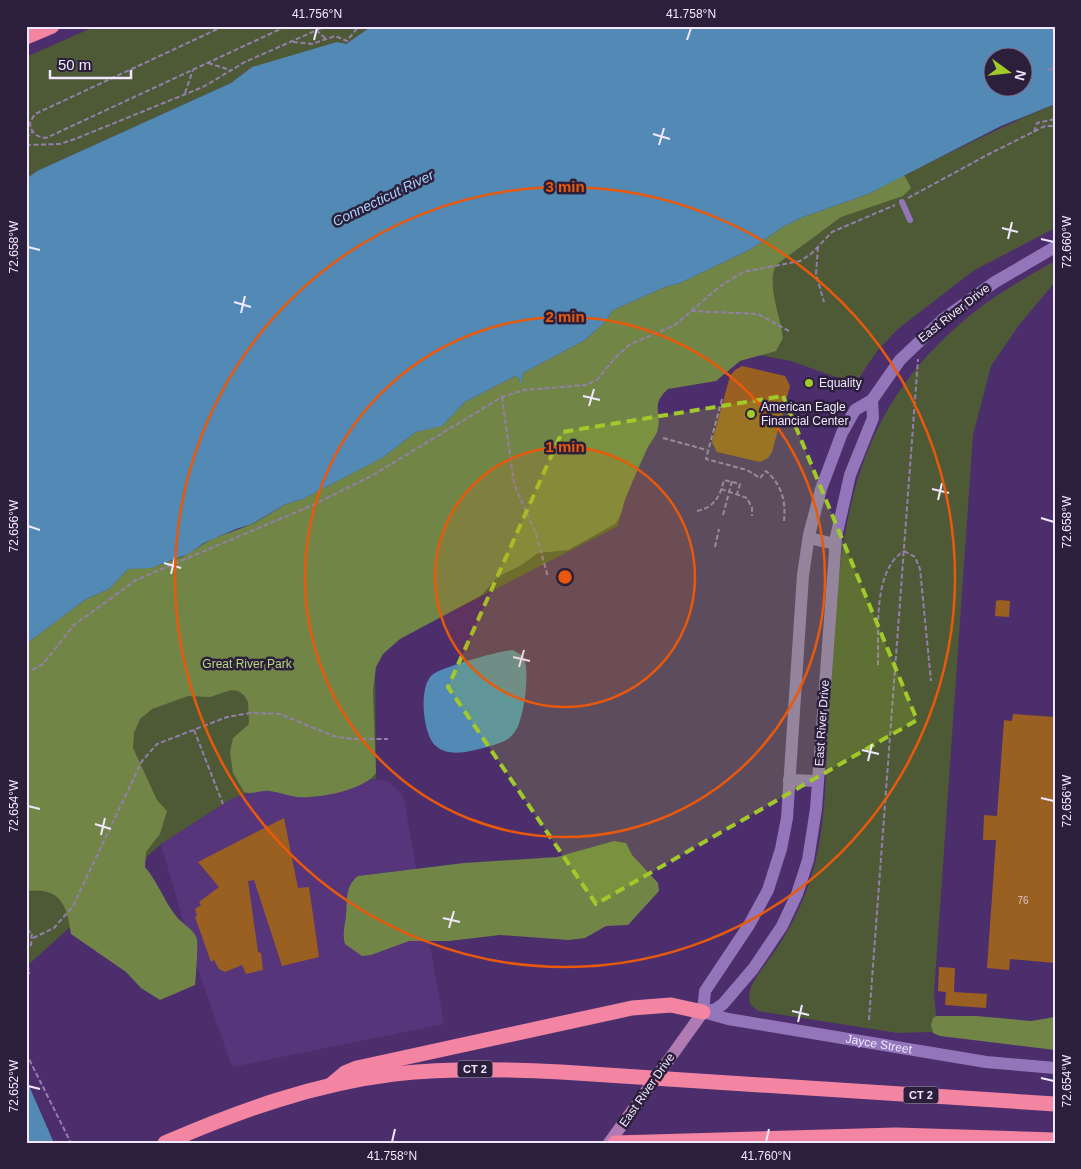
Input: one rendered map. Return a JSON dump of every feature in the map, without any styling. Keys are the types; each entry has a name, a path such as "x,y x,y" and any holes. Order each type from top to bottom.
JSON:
{"highway":[{"path":"26,37 52,26"},
{"path":"328,1086 345,1073 357,1068 632,1008 671,1005 703,1012"},
{"name":"CT 2","path":"165,1143 245,1110 328,1086 392,1075 470,1069 696,1080 1055,1104"},
{"path":"615,1143 877,1136 973,1136 1055,1140"},
{"path":"973,1136 1010,1143"}],"main road":[{"name":"East River Drive","path":"609,1143 703,1012"}],"street":[{"name":"East River Drive","path":"872,400 873,418 848,482 835,544 818,781 810,851 804,876 790,910 770,945 739,986 719,1007 703,1012 704,991 749,925 770,884 783,842 803,576 809,538 821,489 842,433 855,410 872,400 892,370 920,339 948,315 988,286 1055,247"},
{"path":"809,538 835,544"},
{"path":"789,780 818,781"},
{"name":"Jayce Street","path":"703,1012 986,1062 1055,1068"}],"lane":[{"path":"902,202 910,220"}],"path":[{"path":"224,26 35,114 30,122 32,132 46,138 287,26"},
{"path":"26,145 60,144 203,87 231,71 326,26"},
{"path":"291,42 312,44 335,36 347,41 359,26"},
{"path":"316,30 327,39"},
{"path":"208,62 231,71"},
{"path":"1048,70 1055,68"},
{"path":"185,93 193,70"},
{"path":"1034,132 1037,123 1055,119"},
{"path":"26,674 43,664 74,624 136,580 313,505 373,475 502,397 524,390 585,385 597,380 629,345 665,330 719,287 743,272 800,261 818,247 832,232 841,227 885,211 1045,126 1055,126"},
{"path":"26,138 32,132"},
{"path":"818,247 816,274 824,302"},
{"path":"691,311 758,314 790,331"},
{"path":"869,1020 920,339"},
{"path":"502,397 514,484 536,534 548,577"},
{"path":"722,399 706,457 708,460 746,470 760,478 766,471 782,493 785,507 784,521"},
{"path":"663,438 707,450"},
{"path":"697,511 712,505 722,489 724,480 740,484 738,494"},
{"path":"723,515 732,482"},
{"path":"722,489 738,494 750,503 752,516"},
{"path":"715,547 720,529"},
{"path":"878,665 883,580 890,563 904,551"},
{"path":"904,551 915,557 920,570 931,681"},
{"path":"33,938 54,928 73,906 142,761 157,744 226,717 264,713 280,714 333,736 388,739"},
{"path":"194,730 223,804"},
{"path":"26,930 32,933 33,938 31,945 26,948"},
{"path":"26,966 30,971 26,979"},
{"path":"26,1053 70,1143"}],"highlighted area":[{"path":"783,396 917,720 596,904 448,687 562,432"}],"shaded area":[{"path":"385,780 403,794 444,1024 232,1067 193,955 161,844 231,799 251,792 303,783"}],"green space":[{"path":"96,26 372,26 346,44 252,67 231,83 37,171 26,179 26,57"},
{"name":"Great River Park","path":"1055,104 1055,228 973,271 898,329 877,351 855,384 791,361 748,353 647,391 618,526 375,651 376,779 303,783 251,792 231,799 161,844 26,967 26,644 73,608 307,497 910,172"},
{"name":"Great River Park","path":"904,175 911,188 903,196 841,217 776,265 773,273 773,291 783,338 776,351 740,361 716,381 668,389 663,394 658,403 659,422 657,431 648,446 625,499 620,517 615,524 568,550 538,553 520,566 499,576 482,595 400,639 383,654 376,667 373,690 376,773 370,779 351,789 328,795 297,797 270,791 244,792 233,773 230,752 233,738 249,724 248,702 244,695 238,691 231,690 210,697 188,696 152,709 140,719 134,733 133,748 157,800 167,811 160,834 146,852 145,867 172,910 193,932 197,939 195,985 160,1000 141,988 126,972 71,934 67,914 60,900 55,895 47,892 26,891 26,644 86,599 109,589 128,569 153,567 182,557 212,539 253,524 286,504 303,499 382,458 416,432 443,425 465,402 515,376 519,378 521,383 523,373 585,340 603,324 613,310 665,287 680,283 751,249 784,226 803,217 868,194"},
{"path":"1055,261 1055,282 1019,325 991,366 973,435 934,994 936,1016 933,1018 932,1032 898,1033 758,1011 750,1004 751,987 779,945 796,914 806,893 816,859 824,808 837,602 843,547 854,494 871,443 897,395 933,349 982,306"},
{"path":"614,841 626,843 632,855 658,883 659,891 628,925 606,926 585,938 569,940 500,935 449,941 409,941 371,955 362,956 345,944 344,933 348,894 350,885 358,876 464,863 557,857"},
{"path":"936,1016 976,1016 1031,1021 1055,1017 1055,1050 940,1036 933,1033 931,1025 933,1018"}],"water":[{"name":"Connecticut River","path":"372,26 1055,26 1055,104 1001,126 868,194 803,217 784,226 751,249 680,283 665,287 613,310 603,324 585,340 523,373 521,385 519,378 515,376 465,402 442,426 416,432 382,458 303,499 286,504 252,524 204,543 188,554 151,568 128,569 109,589 86,599 26,644 26,179 37,171 231,83 252,67 337,42 346,44"},
{"path":"513,650 523,656 526,670 526,688 520,720 512,736 504,741 468,752 448,752 436,746 428,732 424,711 425,690 432,675 471,660"},
{"path":"26,1079 54,1143 26,1143"}],"building":[{"name":"American Eagle Financial Center","path":"742,366 785,376 790,386 772,452 768,458 760,462 717,452 712,442 730,376"},
{"path":"996,601 1010,601 1009,617 995,616"},
{"path":"1013,714 1055,717 1055,963 1010,959 1009,970 987,968 996,840 983,840 984,815 997,816 1004,720 1012,721"},
{"path":"284,818 298,888 309,887 319,957 282,966 254,880 248,881 258,952 261,953 263,970 246,974 242,965 225,972 219,969 214,960 211,962 195,917 197,916 195,909 201,905 199,902 219,887 198,862"},
{"path":"939,967 955,968 954,992 987,994 986,1008 945,1005 946,992 938,991"}],"place":[{"name":"Equality","path":"809,383"},
{"name":"American Eagle Financial Center","path":"751,414"}]}
